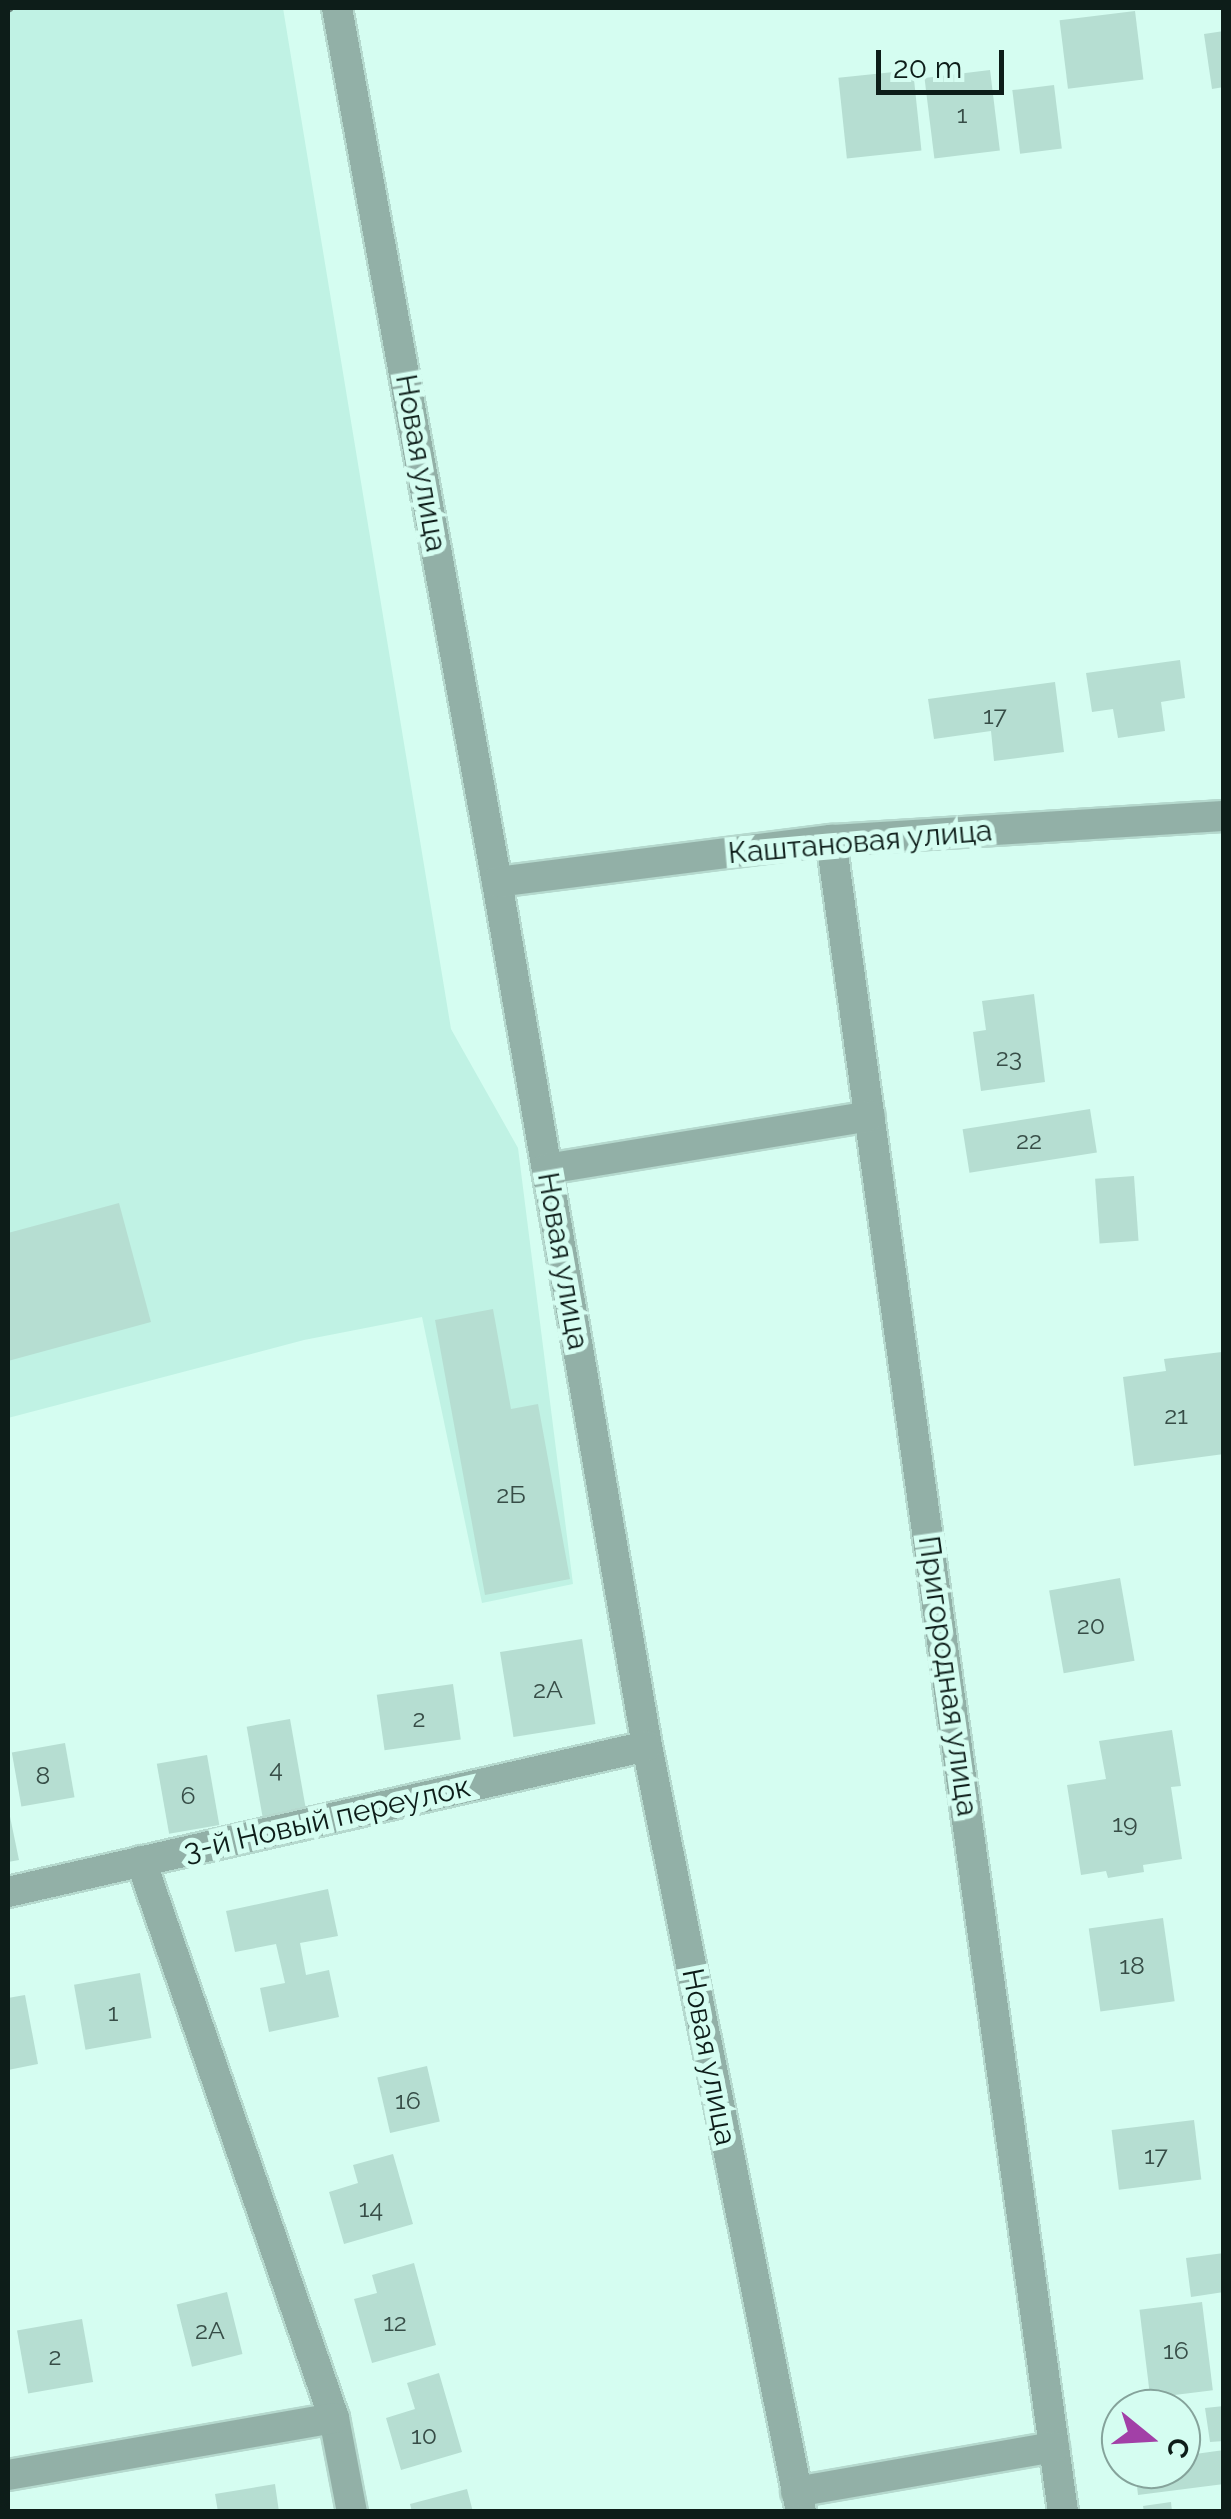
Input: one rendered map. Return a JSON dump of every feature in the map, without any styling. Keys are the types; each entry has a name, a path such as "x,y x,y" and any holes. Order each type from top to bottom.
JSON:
{"street":[{"name":"Новая улица","path":"337,8 497,882 647,1746 798,2502"},
{"name":"Каштановая улица","path":"497,882 831,840 1224,816"},
{"name":"Пригородная улица","path":"831,840 1063,2512"},
{"path":"547,1169 870,1116"},
{"name":"3-й Новый переулок","path":"8,1892 647,1746"},
{"path":"141,1861 334,2418 352,2512"},
{"path":"8,2475 334,2418"},
{"path":"798,2502 1054,2447"}],"shaded area":[{"path":"8,8 283,8 451,1029 518,1148 573,1584 482,1603 422,1317 304,1340 8,1418"}],"building":[{"path":"1135,11 1143,79 1068,89 1060,20"},
{"path":"1224,31 1224,87 1212,89 1204,34"},
{"path":"913,70 921,151 847,158 838,78"},
{"path":"990,70 1000,150 934,158 924,78"},
{"path":"1054,85 1062,149 1020,154 1012,90"},
{"path":"1180,660 1185,698 1161,702 1165,731 1118,738 1113,709 1092,712 1086,673"},
{"path":"1055,682 1064,752 994,761 991,731 934,739 928,699"},
{"path":"1034,994 1045,1082 981,1091 973,1032 986,1030 982,1001"},
{"path":"1090,1109 1097,1152 969,1173 963,1129"},
{"path":"1134,1176 1139,1241 1100,1244 1095,1179"},
{"path":"119,1203 151,1322 8,1361 8,1233"},
{"path":"493,1309 511,1409 538,1404 570,1579 485,1595 435,1320"},
{"path":"1222,1352 1224,1454 1134,1466 1123,1377 1166,1371 1164,1359"},
{"path":"1120,1578 1135,1661 1064,1673 1049,1591"},
{"path":"582,1639 595,1724 513,1737 500,1652"},
{"path":"453,1684 461,1739 385,1750 377,1695"},
{"path":"290,1719 306,1810 263,1817 247,1727"},
{"path":"1172,1730 1181,1786 1171,1787 1182,1859 1143,1865 1144,1872 1108,1878 1106,1871 1081,1875 1067,1785 1106,1779 1099,1741"},
{"path":"65,1743 75,1797 21,1807 12,1752"},
{"path":"207,1755 219,1825 169,1834 157,1764"},
{"path":"8,1807 19,1860 8,1862"},
{"path":"328,1889 338,1936 300,1943 306,1975 329,1970 339,2017 269,2032 260,1988 285,1983 276,1944 235,1952 226,1911"},
{"path":"1163,1918 1175,2001 1100,2012 1089,1928"},
{"path":"140,1973 151,2038 85,2050 74,1985"},
{"path":"25,1995 38,2064 8,2070 8,1998"},
{"path":"427,2066 440,2122 390,2133 377,2077"},
{"path":"1194,2120 1201,2180 1119,2190 1112,2130"},
{"path":"393,2154 413,2224 344,2244 329,2192 358,2183 353,2165"},
{"path":"1224,2253 1224,2292 1191,2297 1186,2258"},
{"path":"414,2263 436,2345 372,2363 354,2299 377,2293 372,2275"},
{"path":"227,2292 242,2354 192,2367 177,2305"},
{"path":"1202,2302 1213,2390 1149,2389 1139,2310"},
{"path":"82,2319 93,2382 28,2393 17,2330"},
{"path":"439,2373 462,2452 401,2470 386,2418 415,2409 407,2383"},
{"path":"1224,2406 1224,2441 1210,2442 1205,2408"},
{"path":"1224,2450 1224,2484 1201,2487 1201,2453"},
{"path":"275,2484 279,2512 218,2512 215,2494"},
{"path":"467,2489 473,2512 412,2512 410,2504"},
{"path":"1137,2489 1185,2489 1138,2495"},
{"path":"1171,2502 1172,2512 1144,2512 1143,2506"}]}
